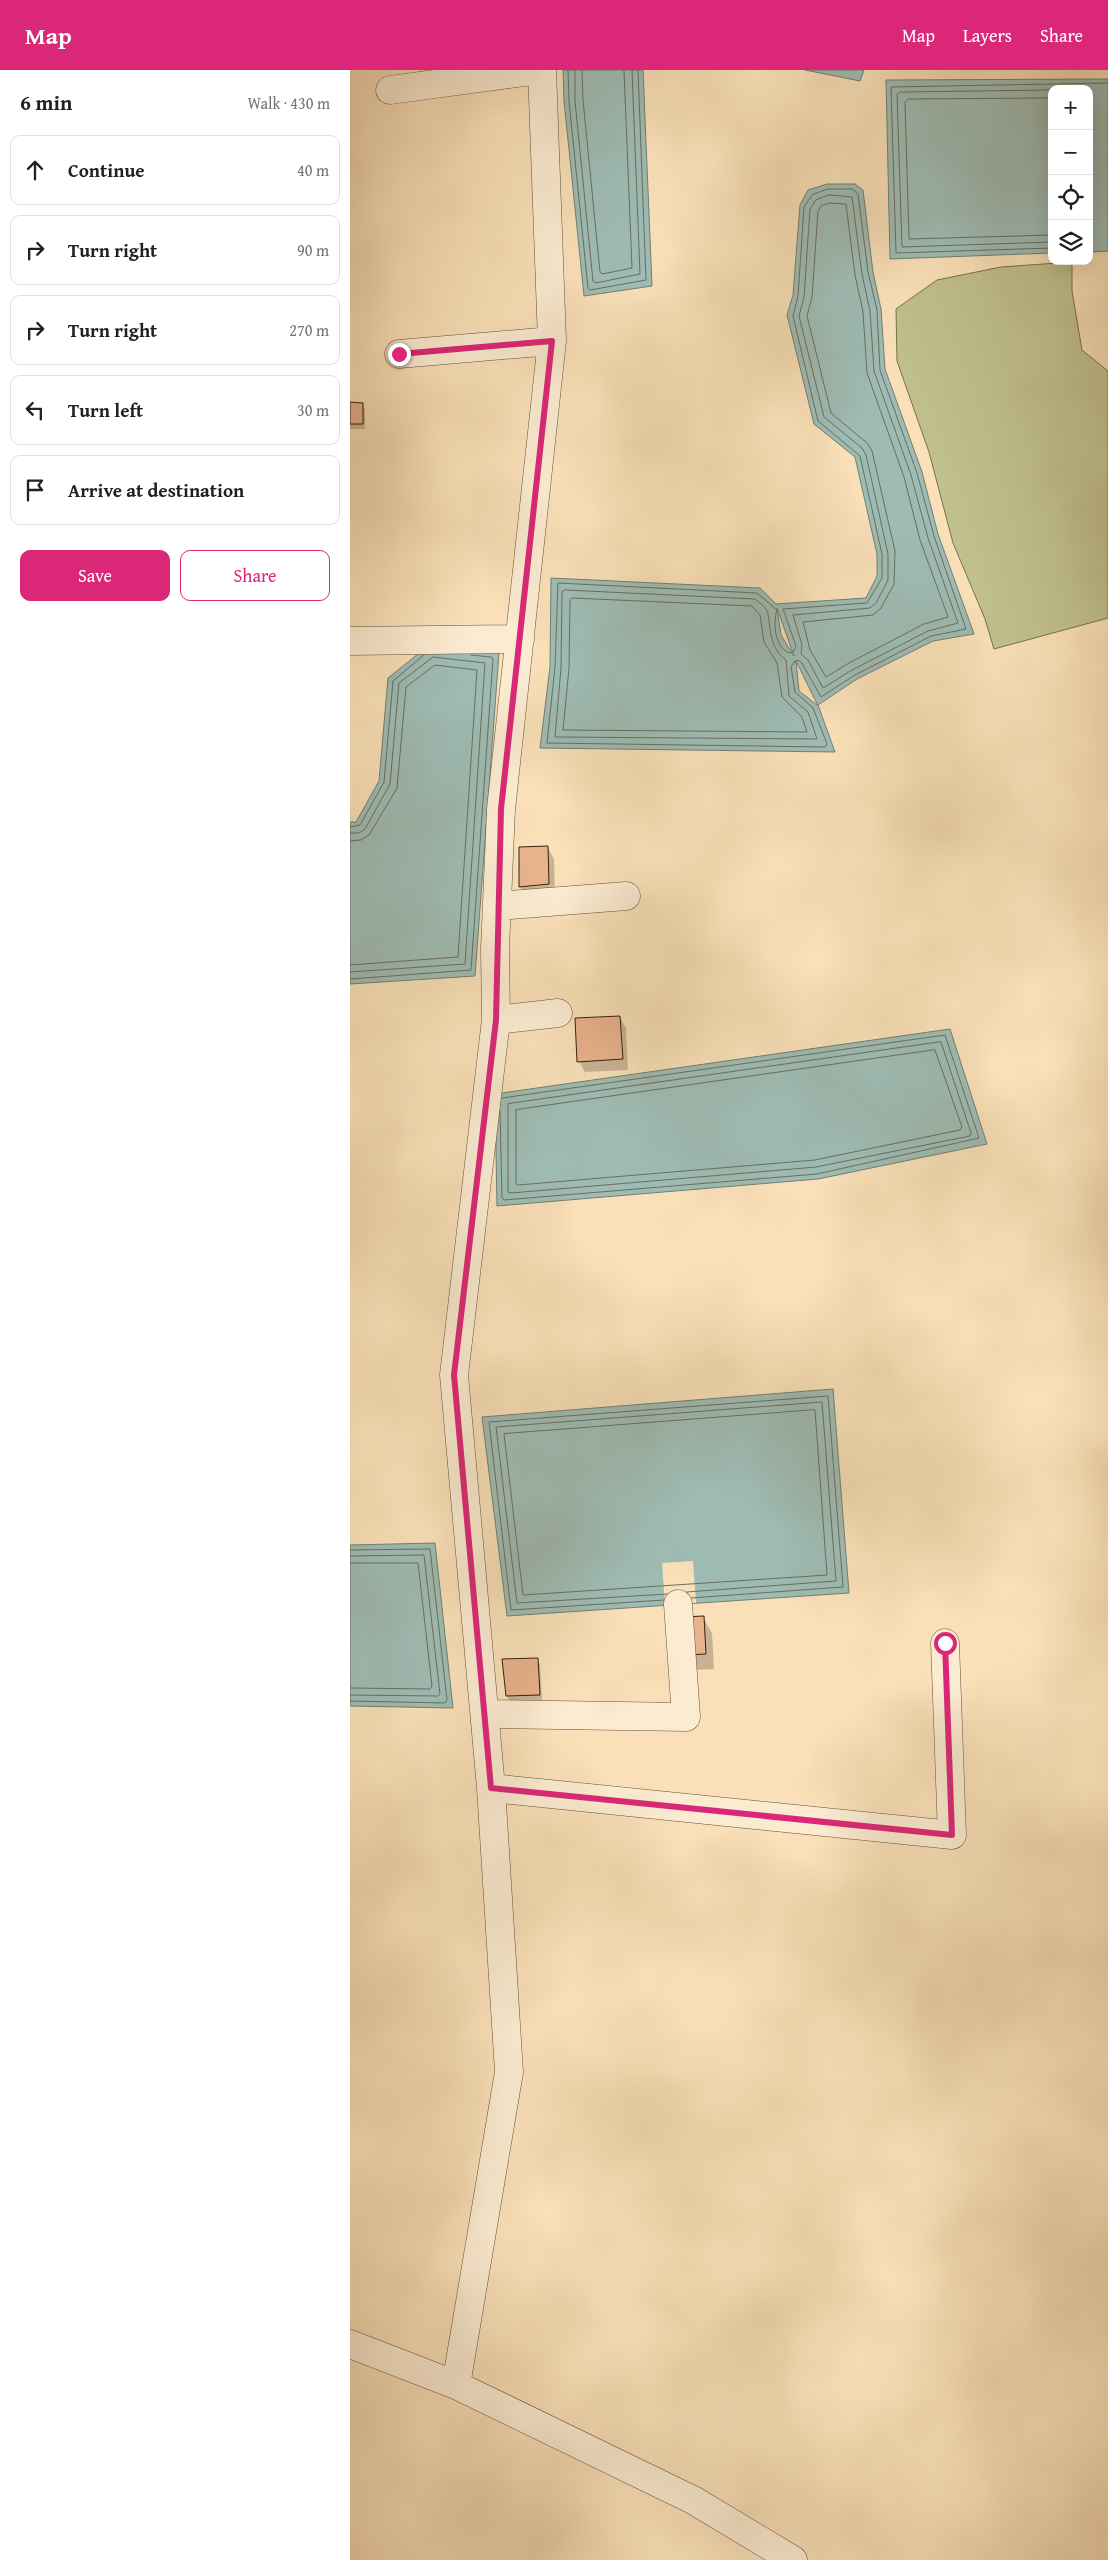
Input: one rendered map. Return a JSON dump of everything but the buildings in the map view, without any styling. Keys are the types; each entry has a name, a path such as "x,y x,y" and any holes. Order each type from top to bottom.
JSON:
{"street":[{"path":"390,90 541,70 552,341 501,809 497,906 496,1020 454,1375 491,1788 509,2072 456,2385"},
{"path":"399,354 552,341"},
{"path":"350,641 520,639"},
{"path":"497,906 626,896"},
{"path":"496,1020 558,1013"},
{"path":"485,1714 686,1718 678,1604"},
{"path":"491,1788 952,1835 945,1643"},
{"path":"350,2344 456,2385 693,2500 793,2560"}],"green space":[{"path":"1048,264 1072,265 1072,291 1082,350 1108,371 1108,618 994,649 985,619 953,543 929,452 897,361 896,309 937,280 1001,267"}],"water":[{"path":"563,70 643,70 652,286 584,296 564,101"},
{"path":"805,70 864,70 860,81"},
{"path":"1108,79 1108,251 1093,252 1093,85 1048,85 1048,253 890,259 886,80"},
{"path":"827,184 855,184 863,190 873,272 881,309 885,369 922,472 938,534 974,634 933,641 857,679 818,705 835,752 540,748 550,667 551,578 760,588 776,604 866,598 877,576 877,554 855,457 814,424 787,315 793,295 800,205 808,190","holes":["777,608 794,656 781,635","796,661 817,704 817,705 799,691"]},
{"path":"429,645 499,653 475,976 350,984 350,822 356,822 379,781 388,678"},
{"path":"950,1029 987,1144 818,1179 497,1206 495,1094"},
{"path":"833,1389 849,1593 507,1616 482,1417"},
{"path":"435,1543 453,1708 350,1706 350,1545"}],"pier":[{"path":"693,1561 696,1603 665,1605 662,1563"}],"route":[{"path":"399,354 552,341 501,809 496,949 496,1020 454,1375 491,1788 952,1835 945,1643"}]}
